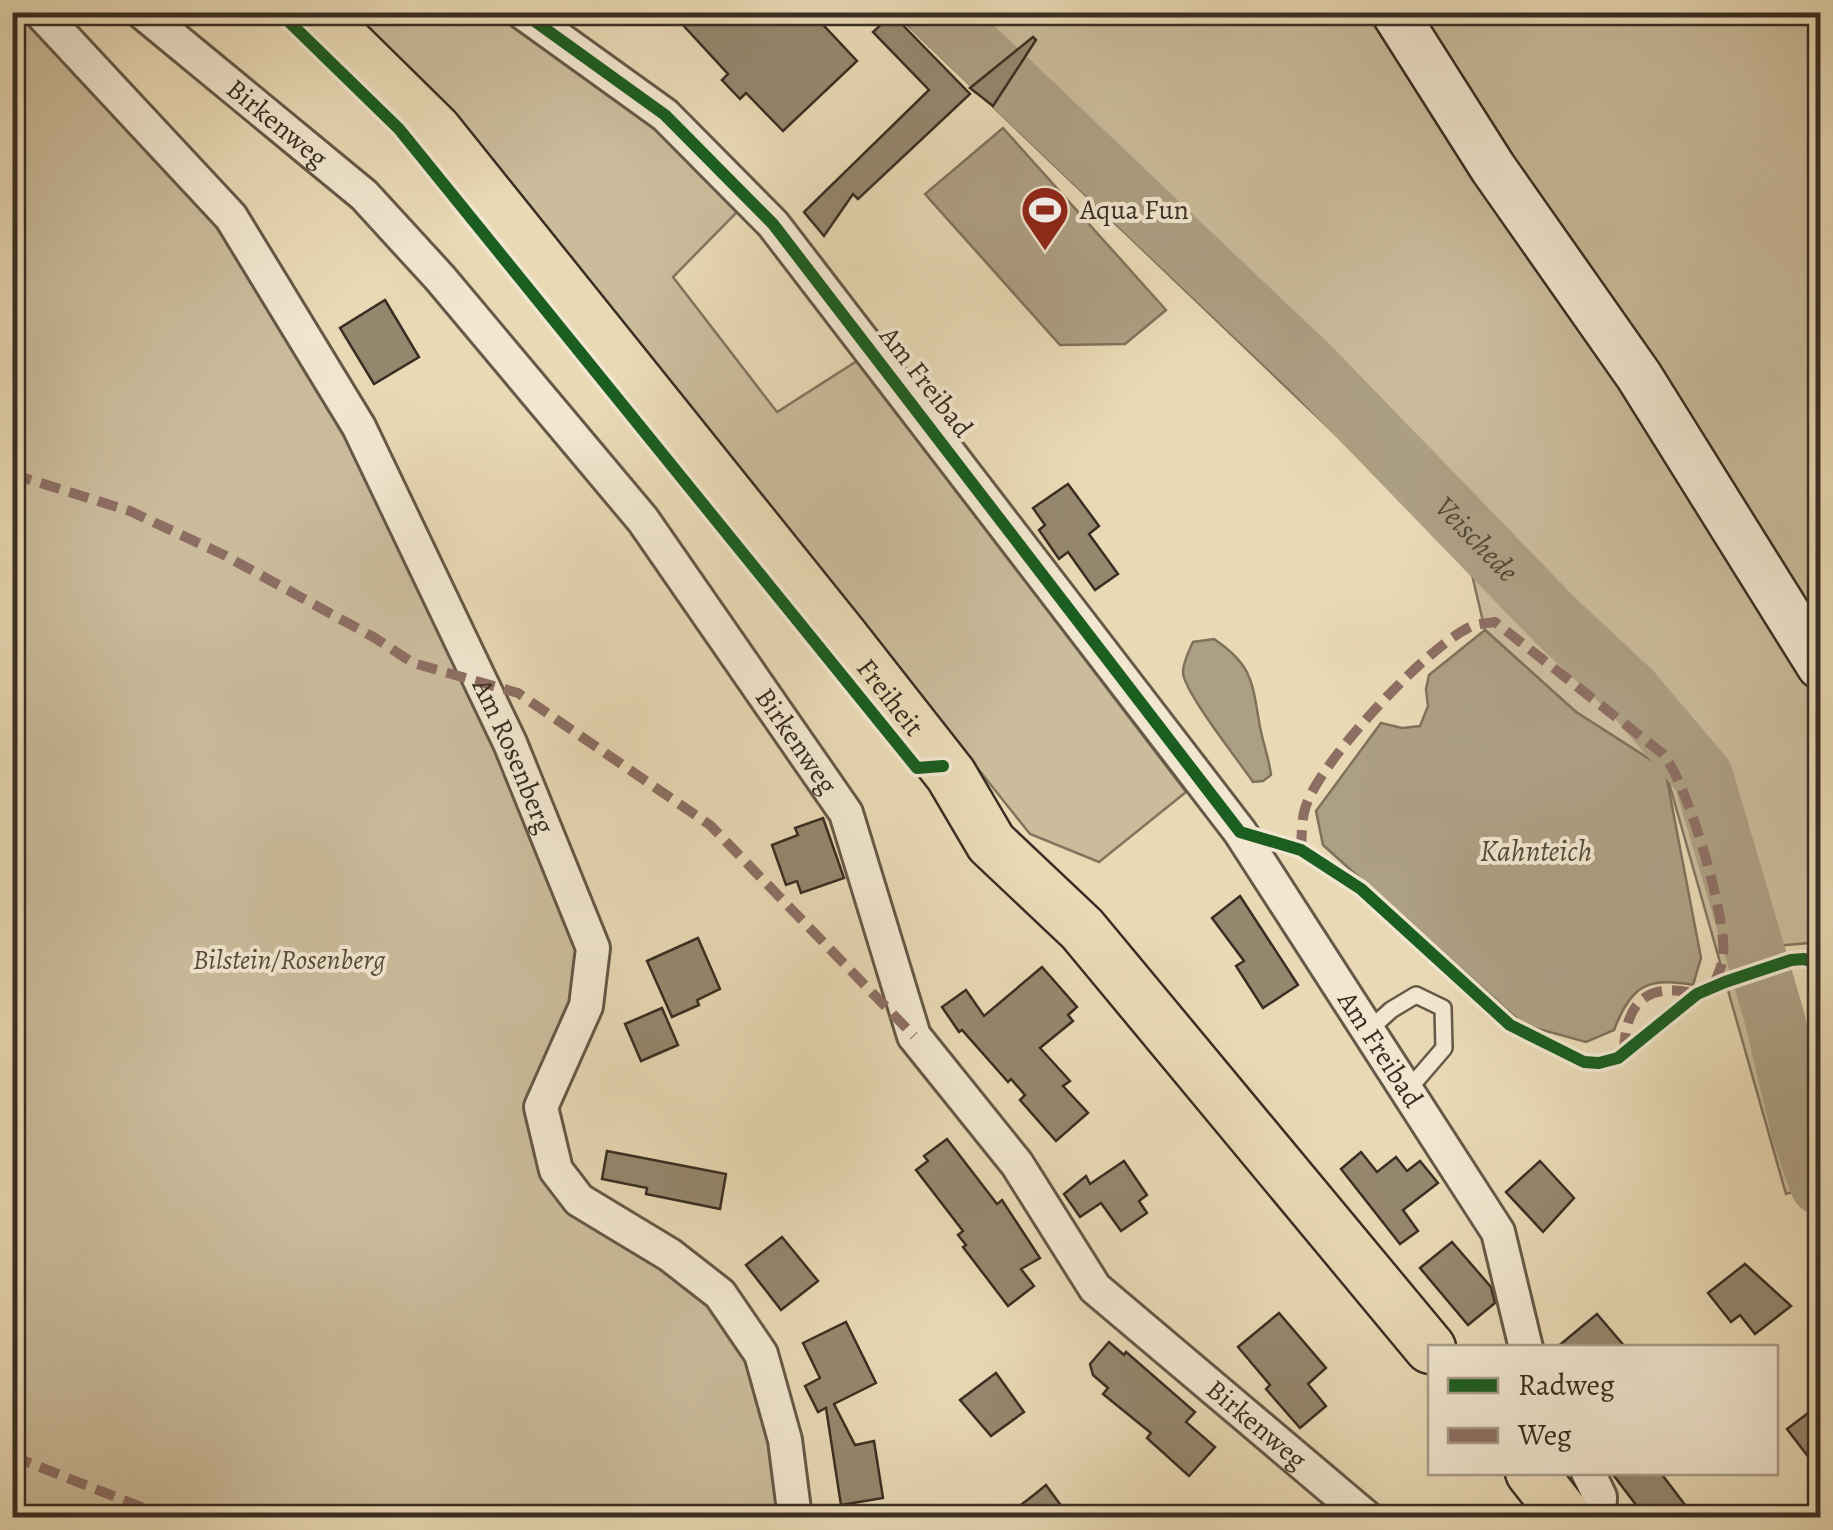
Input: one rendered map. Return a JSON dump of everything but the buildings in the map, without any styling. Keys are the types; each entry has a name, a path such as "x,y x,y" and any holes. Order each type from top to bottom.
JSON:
{"main road":[{"name":"Freiheit","path":"316,12 435,130 951,775 991,843 1082,929 1428,1346"},
{"path":"1394,12 1493,168 1639,376 1820,666"},
{"path":"1533,1475 1567,1518"}],"street":[{"name":"Am Rosenberg","path":"40,12 231,217 359,427 510,743 593,948 586,1006 541,1107 556,1170 579,1200 670,1255 720,1294 761,1354 785,1440 795,1518"},
{"name":"Birkenweg","path":"142,12 364,195 440,278 643,520 846,813 914,1036 1017,1164 1096,1288 1367,1518"},
{"name":"Am Freibad","path":"522,12 665,115 773,224 1240,832 1498,1232 1525,1345"},
{"path":"1589,1475 1600,1497 1598,1518"}],"lane":[{"path":"1368,1031 1391,1010 1416,996 1443,1008 1444,1048 1407,1092"}],"green space":[{"name":"Bilstein/Rosenberg","path":"12,13 41,13 231,217 359,427 593,948 541,1107 556,1170 670,1255 761,1354 795,1517 13,1517"},
{"path":"344,13 503,13 631,103 741,208 673,277 777,412 857,361 1186,792 1099,862 1030,834 459,118"},
{"path":"895,13 1820,13 1820,942 1775,946 1820,1092 1820,1184 1786,1194 1665,769 1576,712 1485,630 1469,562"}],"water":[{"name":"Aqua Fun","path":"1003,128 1166,310 1125,344 1060,345 925,194"},
{"name":"Kahnteich","path":"1485,630 1576,712 1665,769 1701,958 1693,985 1664,982 1643,988 1627,1003 1614,1030 1586,1042 1524,1025 1323,845 1316,811 1381,723 1402,728 1420,726 1428,706 1429,675"},
{"path":"1214,639 1237,658 1249,677 1271,775 1263,781 1253,782 1185,681 1184,664 1193,642"}],"waterway":[{"name":"Veischede","path":"936,12 1312,369 1555,620 1632,692 1703,776 1774,1016 1802,1134 1820,1185"}],"marked path":[{"path":"12,474 130,511 224,555 413,663 518,693 710,825 914,1036"},
{"path":"1301,850 1307,803 1333,759 1355,733 1430,655 1472,626 1495,622 1663,754 1673,769 1694,821 1719,913 1723,957 1713,987"},
{"path":"1624,1053 1629,1021 1642,1000 1664,991 1697,994"},
{"path":"1820,1000 1812,1019 1820,1053"},
{"path":"12,1456 169,1518"}],"cycle path":[{"path":"279,12 399,129 917,768 943,766"},
{"path":"522,12 665,115 773,224 1240,832 1301,850 1361,889 1510,1025 1584,1062 1618,1058 1697,994 1725,982 1791,960 1820,964"}],"place":[{"name":"Aqua Fun","path":"1045,252"}]}
